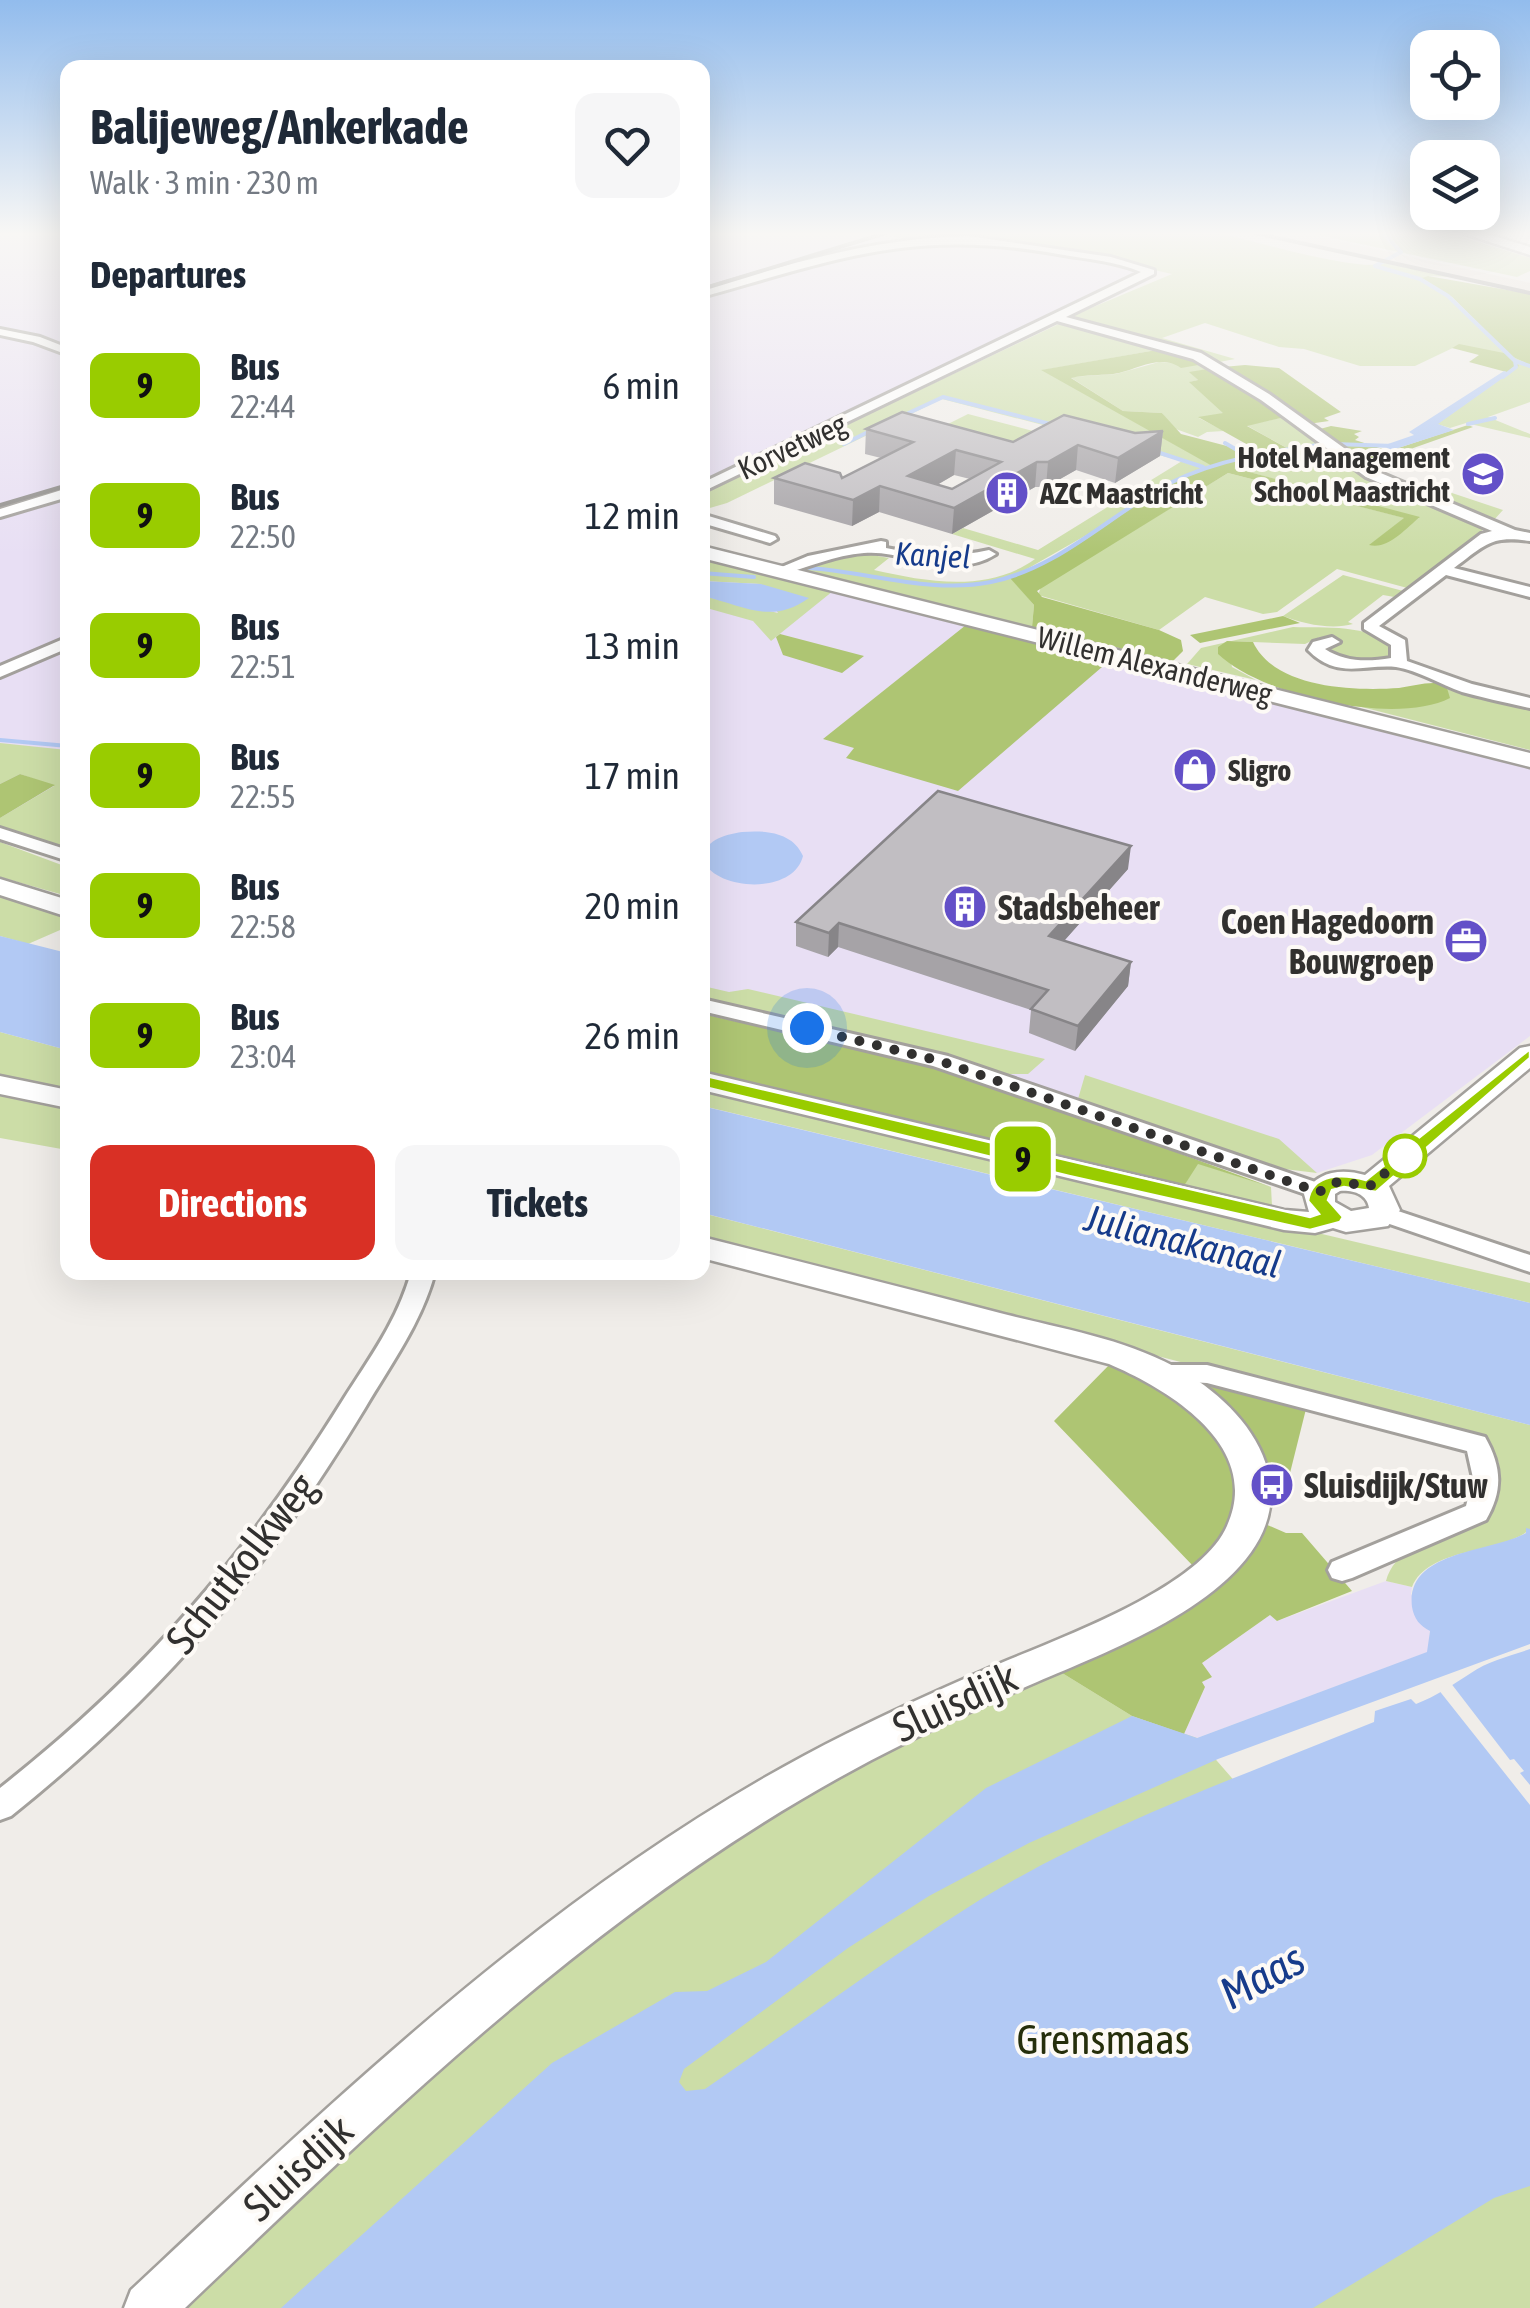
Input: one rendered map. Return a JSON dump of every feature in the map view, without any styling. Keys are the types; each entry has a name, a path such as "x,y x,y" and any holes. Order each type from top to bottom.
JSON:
{"street":[{"name":"Korvetweg","path":"710,484 1013,341"},
{"path":"1147,341 1212,363 1266,397 1371,474 1511,534 1530,537"},
{"path":"0,513 60,494"},
{"name":"Korvetweg","path":"710,520 770,539"},
{"path":"1396,662 1402,658 1399,643 1369,626 1486,537 1511,534"},
{"path":"779,571 813,559 899,543"},
{"path":"868,548 936,563 955,563 989,554"},
{"name":"Willem Alexanderweg","path":"710,554 1530,760"},
{"path":"1444,570 1530,592"},
{"path":"1332,642 1319,644 1316,650 1328,658 1353,664 1396,662 1467,688 1530,704"},
{"path":"0,672 60,646"},
{"path":"0,833 60,853"},
{"path":"0,888 60,907"},
{"path":"710,1006 940,1061 1326,1204 1359,1224 1376,1200 1530,1054"},
{"path":"710,1083 1284,1220 1310,1224 1326,1204"},
{"path":"0,1085 60,1097"},
{"path":"1376,1200 1530,1264"},
{"name":"Sluisdijk","path":"148,2308 500,1986 677,1856 835,1759 1148,1614 1222,1561 1240,1538 1253,1492 1250,1472 1230,1428 1195,1392 1166,1374 1119,1355 710,1248"},
{"name":"Schutkolkweg","path":"0,1806 66,1756 129,1700 244,1572 292,1505 359,1396 415,1300 421,1280"},
{"path":"1166,1374 1207,1374 1476,1444 1487,1461 1482,1504 1476,1513 1342,1570"}],"shaded area":[{"path":"0,341 60,341 60,856 0,831"},
{"path":"710,341 1020,341 710,484"},
{"path":"710,558 1530,765 1530,1036 1372,1155 1317,1173 1078,1099 710,1012"},
{"path":"1386,1581 1412,1587 1411,1594 1430,1630 1428,1652 1197,1738 1184,1734 1205,1687 1202,1682 1212,1677 1202,1663 1270,1615 1277,1621"}],"green space":[{"path":"1024,341 1139,341 1168,348 1043,370 1215,467 1197,472 1011,578 1034,605 1032,627 800,569 807,563 861,553 889,558 874,570 915,578 957,582 997,577 1035,559 952,534 963,528 1038,550 1182,461 942,399 727,503 710,508 710,489"},
{"path":"1141,341 1171,341 1235,359 1214,363"},
{"path":"1260,341 1495,341 1511,356 1459,345 1415,366 1360,366 1304,349"},
{"path":"1496,341 1530,341 1530,365 1513,357 1519,366 1510,373 1469,362 1479,355 1452,348 1459,344 1509,354"},
{"path":"1168,348 1204,364 1181,368 1158,362 1119,373 1071,378 1123,411 1162,413 1181,434 1246,451 1257,450 1198,417 1223,413 1189,382 1198,380 1189,372 1214,368 1285,417 1247,426 1294,452 1326,446 1330,449 1234,468 1420,517 1390,542 1369,545 1404,518 1228,473 1037,591 1042,597 1159,630 1181,640 1183,651 1173,661 1032,627 1034,605 1010,578 1062,554 1160,490 1214,467 1041,370"},
{"path":"1511,356 1530,365 1530,402 1488,417 1530,434 1530,438 1466,423 1450,428 1437,424 1519,366"},
{"path":"1159,362 1214,368 1191,373 1198,380 1190,382 1225,413 1199,418 1224,431 1198,437 1173,428 1162,413 1123,411 1070,377 1116,374"},
{"path":"1223,367 1279,368 1341,412 1324,418 1329,421 1308,424"},
{"path":"968,414 1033,431 1006,446 940,428"},
{"path":"1285,417 1326,446 1294,452 1246,425"},
{"path":"1468,425 1473,427 1368,464 1320,429 1331,426 1362,431 1354,434 1359,437 1355,440 1389,451"},
{"path":"1330,449 1485,528 1411,589 1337,569 1277,612 1263,614 1205,597 1159,630 1038,595 1041,587 1228,473 1405,518 1370,545 1419,518 1230,467"},
{"path":"1425,484 1503,510 1493,521 1408,487"},
{"path":"710,560 833,591 771,641 753,621 710,609 710,598 778,613 761,584 710,581"},
{"path":"1343,575 1407,592 1400,598 1383,595 1348,622 1353,624 1345,626 1318,625 1283,616"},
{"path":"1283,616 1300,623 1200,643 1190,635"},
{"path":"966,625 1109,661 958,791 846,758 854,748 823,739"},
{"path":"1293,627 1332,628 1372,634 1393,647 1392,659 1350,661 1329,653 1338,641 1320,637 1305,644 1231,641"},
{"path":"780,634 864,656 842,673 783,655 776,637"},
{"path":"1227,641 1253,642 1264,658 1279,669 1318,684 1381,689 1441,684 1446,685 1450,698 1397,709 1296,694 1265,683 1218,654 1218,647"},
{"path":"1227,642 1232,667 1256,680 1187,664 1201,648"},
{"path":"1446,685 1530,707 1530,750 1350,704 1408,708"},
{"path":"0,743 60,749 60,851 0,829 0,818 54,786 20,774 0,784"},
{"path":"20,774 55,785 0,818 0,784"},
{"path":"0,842 60,864 60,894 0,877"},
{"path":"0,894 60,914 60,930 28,944 0,936"},
{"path":"710,988 729,992 748,989 1045,1059 1028,1074 1005,1074 710,1004"},
{"path":"710,1016 893,1057 991,1084 1271,1187 1198,1164 1182,1189 710,1079"},
{"path":"0,1032 60,1048 60,1149 0,1138"},
{"path":"1085,1075 1279,1139 1317,1173 1267,1167 1078,1099"},
{"path":"710,1090 1530,1283 1530,1303 710,1108"},
{"path":"1197,1163 1271,1187 1272,1206 1298,1211 1182,1189"},
{"path":"710,1215 1530,1425 1530,1529 1503,1543 1434,1564 1412,1587 1386,1581 1392,1567 1416,1544 1494,1508 1499,1463 1488,1442 710,1240"},
{"path":"1113,1361 1183,1400 1208,1420 1221,1437 1235,1485 1232,1515 1219,1541 1194,1567 1054,1421"},
{"path":"1203,1378 1307,1405 1284,1497 1199,1382"},
{"path":"1263,1523 1286,1533 1302,1533 1352,1591 1277,1621 1270,1615 1202,1663 1212,1677 1202,1682 1205,1687 1184,1734 1132,1716 1054,1668 1175,1611 1220,1584 1245,1561"},
{"name":"Grensmaas","path":"1054,1668 1132,1716 1197,1738 1530,2120 1530,2308 169,2308 506,1999 765,1814"}],"water":[{"path":"1504,371 1510,373 1438,424 1454,430 1389,451 1385,445 1414,435 1409,432"},
{"path":"710,581 761,584 809,598 782,610 758,611 710,598"},
{"path":"769,832 785,837 803,856 786,877 772,882 739,883 724,879 710,869 710,844 722,837"},
{"path":"0,936 60,951 60,1048 0,1032"},
{"name":"Julianakanaal","path":"710,1108 1530,1303 1530,1425 710,1215"},
{"name":"Grensmaas","path":"1526,1528 1530,1529 1530,1644 1218,1759 1029,1843 929,1896 848,1948 684,2069 679,2082 686,2091 705,2089 967,1908 1065,1853 1166,1806 1374,1722 1375,1711 1411,1699 1416,1704 1484,1665 1530,1649 1530,2186 1494,2198 1313,2308 281,2308 552,2063 675,1992 707,1991 766,1962 986,1788 1132,1716 1197,1738 1427,1652 1430,1631 1418,1622 1412,1607 1413,1588 1422,1574 1453,1556 1526,1533"}],"pier":[{"path":"1450,1682 1510,1760 1514,1759 1524,1771 1520,1773 1530,1785 1530,1805 1438,1689"}],"building":[{"path":"902,412 1013,442 1064,415 1135,433 1163,431 1118,458 1078,445 1048,462 1037,462 954,508 880,486 853,500 774,478 805,463 840,473 842,478 913,442 866,429","holes":["956,450 1001,462 952,489 908,476"]},
{"name":"Stadsbeheer","path":"938,791 1131,846 1049,936 1131,962 1078,1026 1031,1009 1048,990 839,923 829,933 796,922"}],"waterway":[{"name":"Kanjel","path":"1494,341 1515,361"},
{"name":"Kanjel","path":"1503,377 1516,367 1515,361"},
{"path":"1515,361 1530,366"},
{"name":"Kanjel","path":"900,417 943,397 1054,425"},
{"path":"1468,424 1495,418"},
{"name":"Kanjel","path":"844,444 870,431"},
{"path":"1225,443 1248,457"},
{"name":"Kanjel","path":"1248,457 1325,444"},
{"path":"1334,444 1394,446"},
{"name":"Kanjel","path":"1154,451 1203,467"},
{"name":"Kanjel","path":"809,568 923,584 991,582 1062,553 1170,483 1248,457"},
{"name":"Kanjel","path":"710,574 754,577"},
{"name":"Kanjel","path":"0,740 60,745"}],"railway":[{"path":"0,505 60,487"}],"bus line":[{"name":"9","path":"710,1083 1310,1224 1332,1217 1318,1201 1319,1192 1326,1186 1344,1181 1369,1187 1530,1054"}],"place":[{"name":"Hotel Management School Maastricht","path":"1483,474"},
{"name":"AZC Maastricht","path":"1007,493"},
{"name":"Sligro","path":"1195,770"},
{"name":"Stadsbeheer","path":"965,907"},
{"name":"Coen Hagedoorn Bouwgroep","path":"1466,941"},
{"name":"Sluisdijk/Stuw","path":"1272,1485"}],"route":[{"path":"807,1028 940,1061 1319,1192 1339,1181 1369,1187 1405,1156"}],"water label":[{"name":"Maas","path":"1262,1976"}]}
